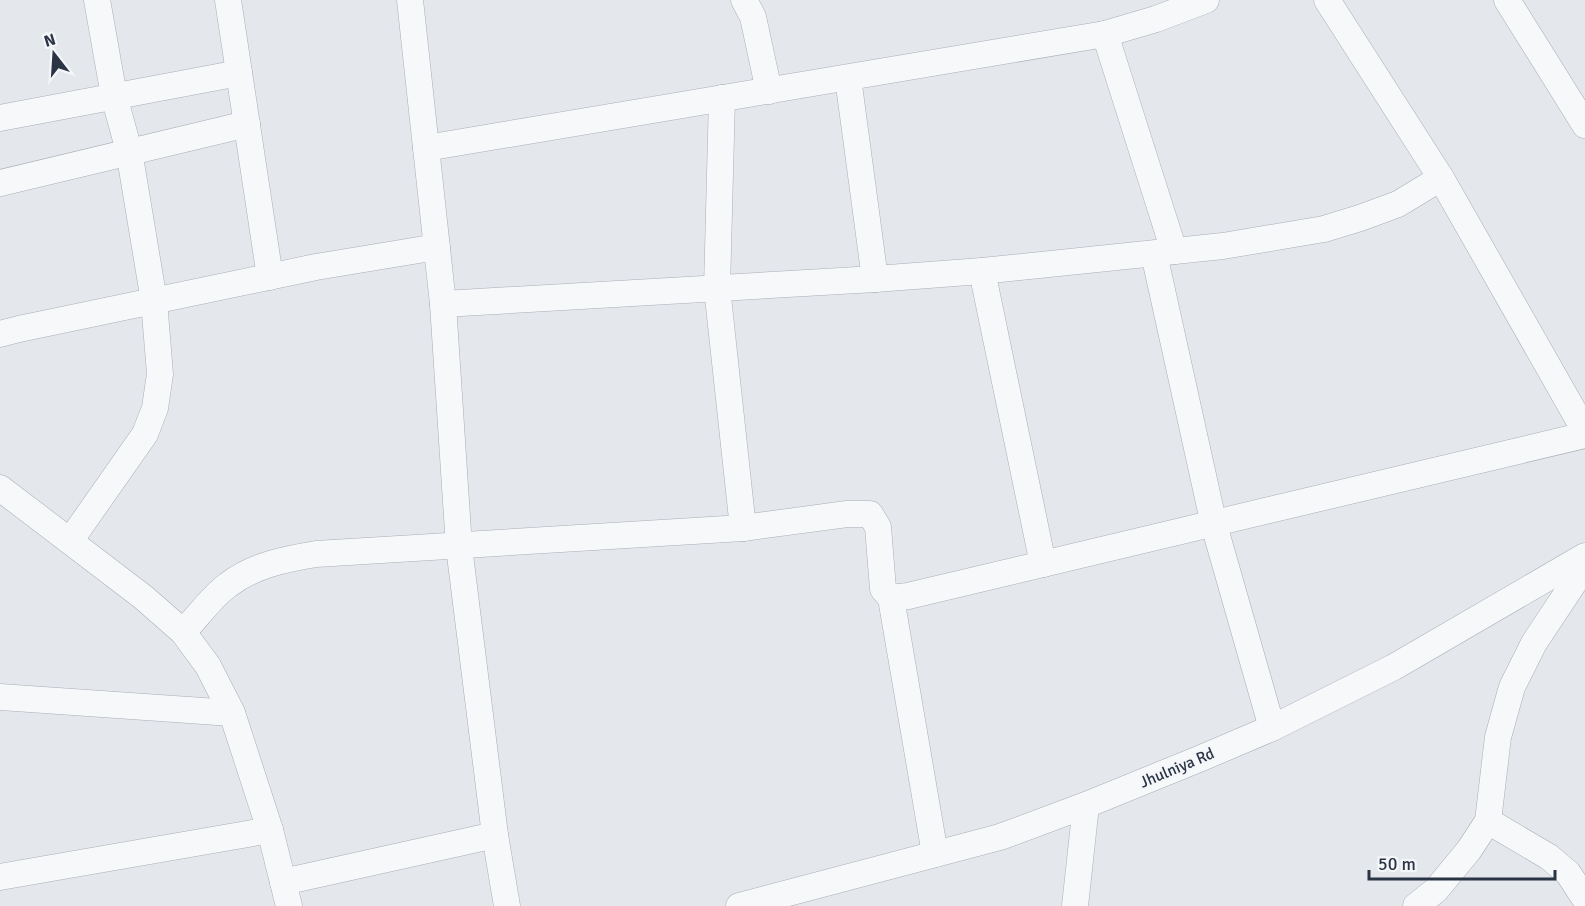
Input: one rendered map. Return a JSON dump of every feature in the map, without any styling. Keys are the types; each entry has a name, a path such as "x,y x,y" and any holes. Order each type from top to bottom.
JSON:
{"street":[{"path":"70,541 145,434 155,408 160,374 154,301 129,151 114,96 97,0"},
{"path":"228,0 270,277"},
{"path":"410,0 443,304 459,547 495,836 507,906"},
{"path":"744,0 753,17 769,91"},
{"path":"426,148 1105,34 1156,19 1206,0"},
{"path":"891,598 1214,525 1585,433 1441,178 1327,0"},
{"path":"1507,0 1585,125"},
{"path":"1105,34 1164,252 1214,525 1272,728"},
{"path":"0,118 239,73"},
{"path":"848,78 875,279"},
{"path":"722,98 717,288 743,528"},
{"path":"0,183 247,124"},
{"path":"443,304 875,279 982,271 1223,246 1324,229 1398,204 1441,178"},
{"path":"0,334 270,277 436,247"},
{"path":"982,271 1043,564"},
{"path":"0,488 143,597 183,632 208,666 232,713 270,830 286,894 495,836"},
{"path":"183,632 228,585 259,567 288,558 316,554 743,528 847,514 870,514 878,527 883,589 891,598 935,854"},
{"name":"Jhulniya Rd","path":"739,906 1000,837 1086,805 1272,728 1394,667 1585,556"},
{"path":"1416,906 1436,890 1469,850 1488,821 1498,737 1512,687 1534,643 1585,566"},
{"path":"0,697 232,713"},
{"path":"1075,906 1086,805"},
{"path":"1488,821 1549,857 1577,869 1585,898"},
{"path":"0,877 270,830"}]}
